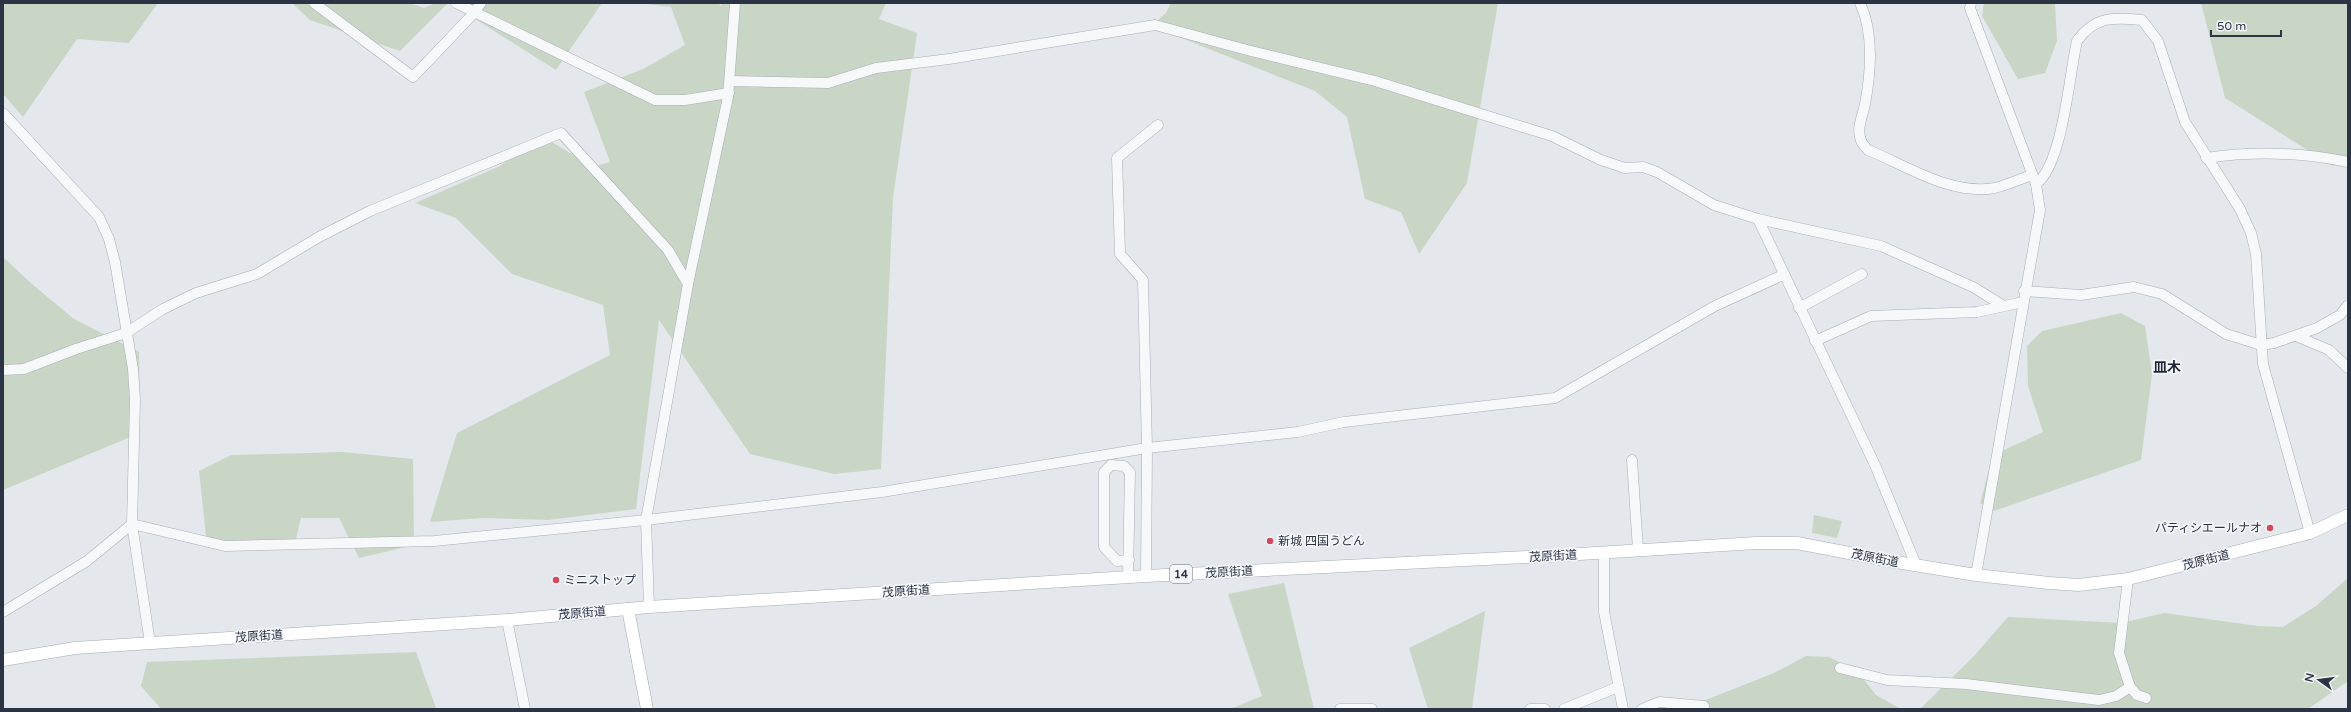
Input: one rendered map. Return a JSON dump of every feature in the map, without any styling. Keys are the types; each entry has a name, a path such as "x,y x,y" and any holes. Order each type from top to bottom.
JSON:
{"main road":[{"name":"茂原街道","path":"3,660 75,648 507,620 628,609 1128,577 1604,553 1756,542 1797,543 1976,575 2049,583 2080,584 2128,580 2310,533 2348,515"},
{"path":"628,609 647,709"}],"street":[{"path":"314,3 413,77 474,13 481,3"},
{"path":"456,3 655,100 685,100 729,93"},
{"path":"649,608 646,520 688,284 729,93 735,3"},
{"path":"1860,3 1865,15 1869,42 1869,73 1865,104 1859,128 1862,144 1868,150 1951,187 1980,189 1995,188 2042,179 2050,164 2060,133 2077,41 2086,30 2115,17 2142,20 2158,41 2185,122 2206,158 2240,209 2251,233 2256,254 2260,345 2263,364 2310,533"},
{"path":"1971,3 1970,8 2034,180 2040,210 2024,291 1976,575"},
{"path":"730,81 828,83 876,68 949,60 1155,25 1247,50 1375,81 1552,136 1601,160 1625,168 1643,167 1657,172 1714,205 1758,219 1881,246 1973,286 2002,305"},
{"path":"3,113 99,217 109,239 115,262 133,369 135,400 132,524 150,643"},
{"path":"1146,576 1147,448 1143,280 1120,254 1117,158 1158,125"},
{"path":"3,370 24,369 76,349 126,333 163,309 196,294 257,274 319,237 370,211 561,133 668,250 688,284"},
{"path":"2206,158 2236,153 2288,153 2348,162"},
{"path":"1758,219 1814,341 1874,465 1916,565"},
{"path":"1799,308 1862,274"},
{"path":"132,524 225,546 434,541 646,520 882,492 1147,448 1298,432 1344,422 1555,398 1715,306 1783,275"},
{"path":"2024,291 2081,295 2134,287 2162,294 2226,334 2260,345 2296,336 2323,325 2340,315 2348,305"},
{"path":"1814,341 1871,316 1977,312 2002,305 2023,302"},
{"path":"2296,336 2329,350 2348,368"},
{"path":"1632,460 1638,550"},
{"path":"1128,577 1129,560 1130,472 1124,466 1111,465 1104,472 1104,547 1117,561 1129,560"},
{"path":"3,612 87,561 132,524"},
{"path":"1604,553 1604,612 1623,709"},
{"path":"2128,580 2119,653 2130,687 2137,695 2146,698"},
{"path":"507,620 524,709"},
{"path":"1840,668 1887,680 1966,684 2099,700 2116,696 2130,687"},
{"path":"1564,709 1618,687"},
{"path":"1642,709 1659,702 1704,706"},
{"path":"1340,709 1372,709"},
{"path":"1530,709 1544,709"}],"green space":[{"path":"3,3 158,3 129,43 77,39 23,117 3,94"},
{"path":"292,3 409,3 424,8 435,3 448,3 400,51 310,20"},
{"path":"450,3 602,3 556,70"},
{"path":"640,3 719,3 720,6 723,3 886,3 879,19 917,33 893,198 881,469 834,474 750,454 659,320 636,509 548,520 483,518 430,522 457,433 610,355 603,305 512,274 456,218 415,203 500,166 542,136 593,167 610,162 584,92 643,69 685,45 671,7"},
{"path":"1171,3 1498,3 1467,183 1419,254 1401,212 1365,199 1347,117 1315,91 1151,26 1166,13"},
{"path":"1984,3 2055,3 2057,41 2045,73 2018,79 1982,16"},
{"path":"2201,3 2348,3 2348,155 2333,166 2225,98"},
{"path":"3,257 33,285 74,319 139,352 140,433 3,490"},
{"path":"2121,313 2145,326 2152,374 2141,460 1994,511 1980,503 1993,455 2043,432 2028,386 2027,346 2042,331"},
{"path":"343,452 413,459 414,545 359,558 339,518 301,518 295,543 207,545 199,471 231,455"},
{"path":"1814,515 1842,521 1837,538 1812,533"},
{"path":"2348,578 2348,681 2308,709 1920,709 1974,656 2008,617 2122,623 2164,613 2258,626 2283,627 2316,606"},
{"path":"1284,583 1314,709 1230,709 1262,696 1228,594"},
{"path":"1485,611 1472,709 1428,709 1409,648"},
{"path":"416,652 436,708 161,709 141,686 147,662"},
{"path":"1806,656 1829,657 1857,671 1876,695 1901,709 1690,709 1698,703 1774,673"}],"place":[{"name":"パティシエールナオ","path":"2270,528"},
{"name":"新城 四国うどん","path":"1270,541"},
{"name":"ミニストップ","path":"556,580"}],"district":[{"name":"皿木","path":"2167,367"}]}
